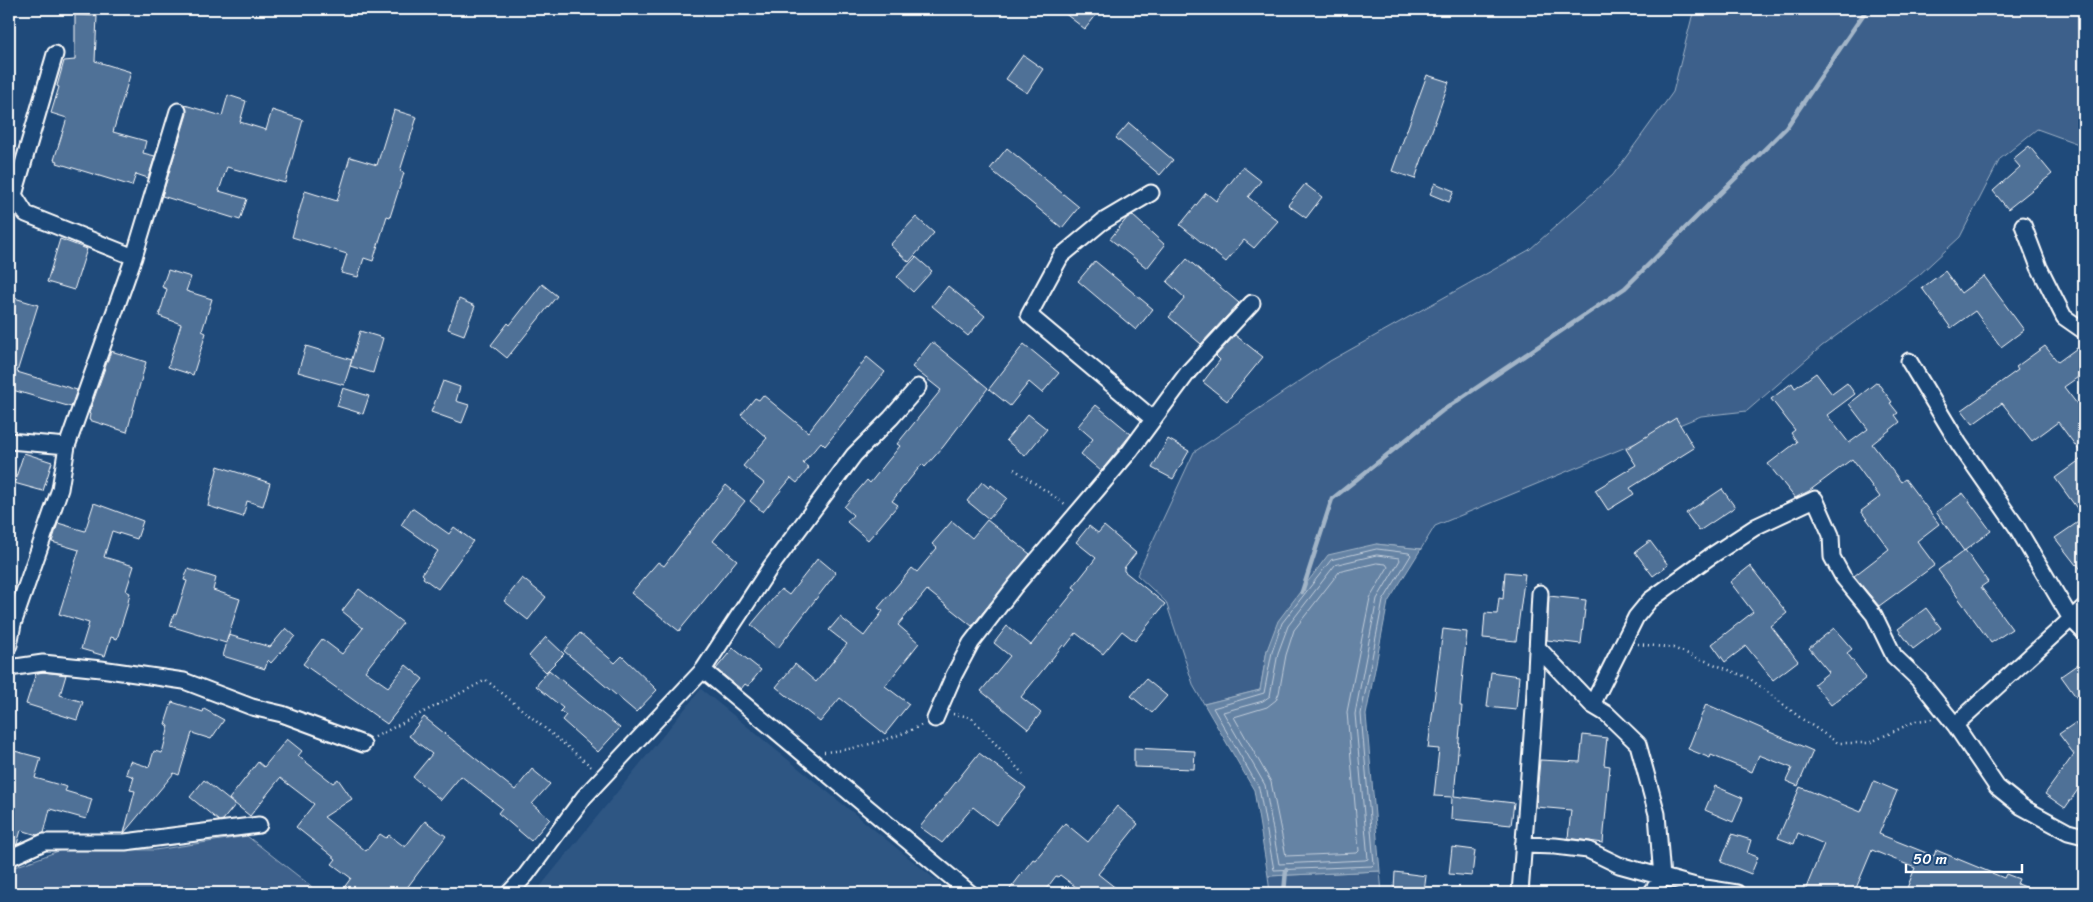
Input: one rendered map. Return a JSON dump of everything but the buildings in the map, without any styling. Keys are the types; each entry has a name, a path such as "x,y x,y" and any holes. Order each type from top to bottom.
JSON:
{"street":[{"path":"55,54 14,195 26,214 134,256"},
{"path":"9,645 11,625 60,489 68,446 134,256 178,111"},
{"path":"1151,193 1102,222 1061,256 1029,315 1153,420"},
{"path":"2023,225 2039,267 2064,317 2084,330"},
{"path":"935,719 954,675 971,643 1076,512 1130,451 1190,371 1252,303"},
{"path":"1909,361 1959,444 2016,526 2070,618 2084,632"},
{"path":"509,893 526,875 584,797 703,670 770,568 854,455 891,418 918,387"},
{"path":"9,441 68,446"},
{"path":"1592,705 1636,617 1650,600 1708,558 1757,526 1815,499 1830,535 1832,557 1843,577 1874,615 1894,656 1918,679 1955,725 1997,787 2022,807 2068,832 2084,836"},
{"path":"1520,893 1540,593"},
{"path":"1955,725 2070,618 2084,608"},
{"path":"1537,647 1592,705 1607,714 1638,744 1657,814 1662,878 1651,893"},
{"path":"9,668 43,663 184,681 252,707 282,714 363,744"},
{"path":"703,670 970,893"},
{"path":"9,858 44,842 125,842 259,825"},
{"path":"1523,845 1588,850 1619,866 1699,887 1737,893"}],"path":[{"path":"1014,469 1076,512"},
{"path":"1623,641 1650,647 1673,648 1749,678 1802,719 1838,743 1869,743 1916,721 1934,719 1955,725"},
{"path":"363,744 486,680 603,776"},
{"path":"803,753 841,751 908,732 935,719 951,714 971,717 1023,774"}],"shaded area":[{"path":"1694,9 2084,9 2084,146 2037,129 2000,159 1960,237 1919,275 1822,346 1747,411 1701,416 1435,526 1421,549 1376,544 1267,650 1260,690 1204,704 1194,687 1166,602 1137,575 1194,452 1330,361 1529,250 1613,175 1673,92"},
{"path":"701,689 952,893 535,893"},
{"path":"247,836 311,886 314,893 9,893 9,869 64,849 155,850"},
{"path":"1380,871 1382,893 1270,893 1268,876"}],"water":[{"path":"1376,544 1421,549 1388,602 1366,715 1380,871 1268,876 1254,790 1204,704 1260,690 1267,650 1278,621 1328,555"}],"waterway":[{"path":"1302,592 1332,499 1442,411 1625,288 1786,128 1867,9"},
{"path":"1284,893 1286,870"}]}
